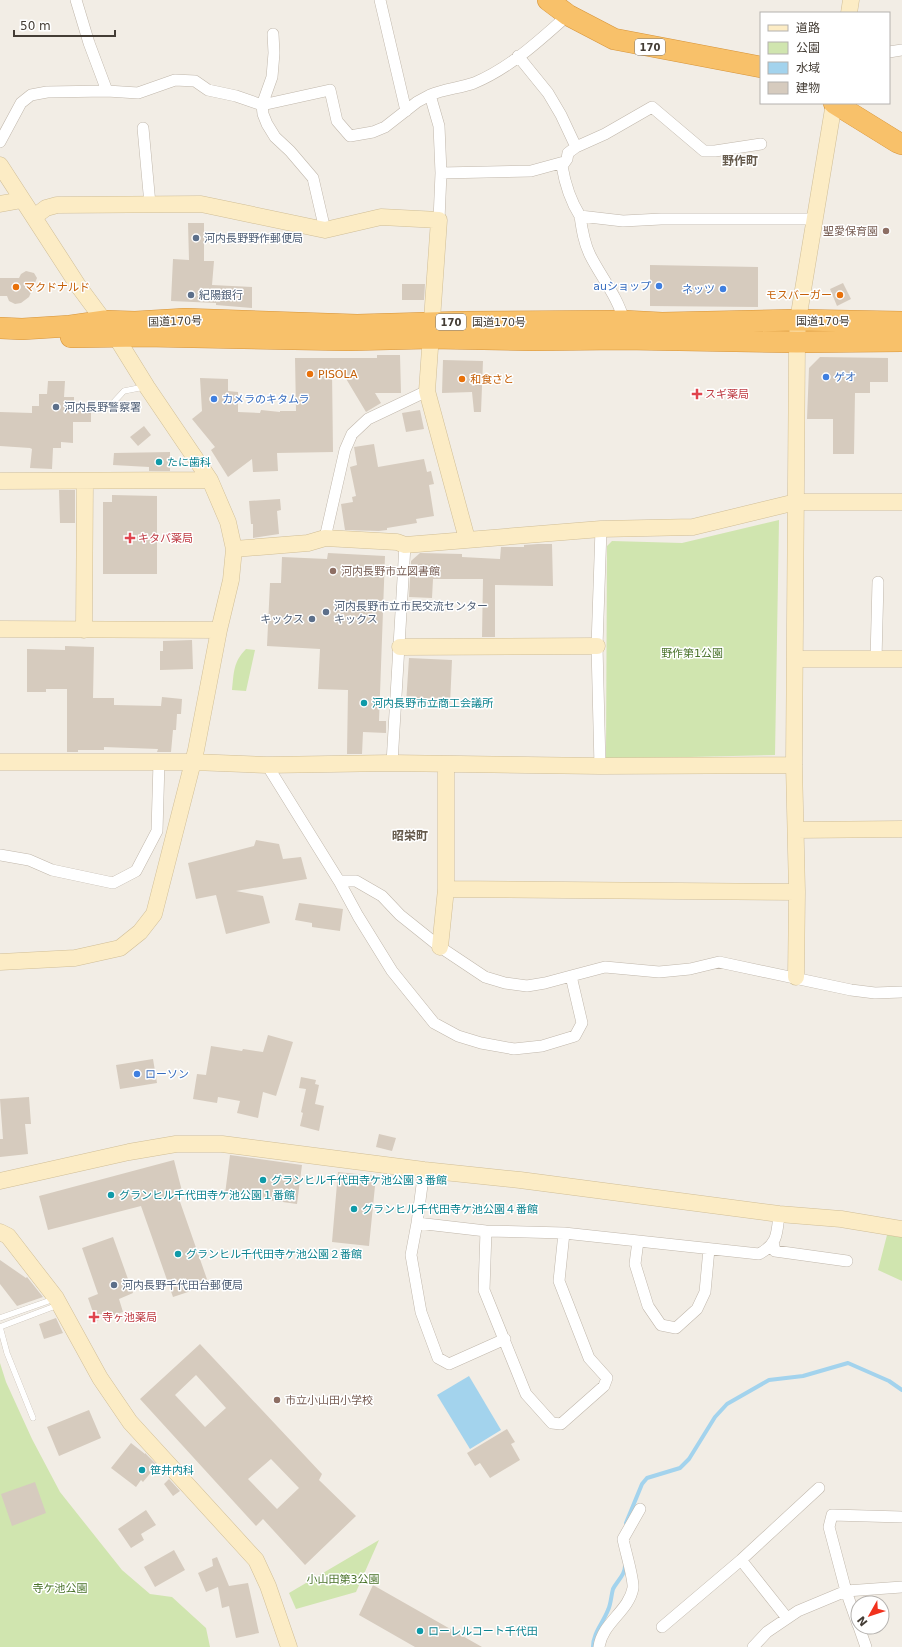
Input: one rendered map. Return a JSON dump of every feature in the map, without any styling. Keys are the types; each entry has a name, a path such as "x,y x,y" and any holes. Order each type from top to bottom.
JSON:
{"highway":[{"name":"170","path":"548,0 568,15 614,39 760,67"},
{"path":"836,104 902,144"},
{"name":"国道170号","path":"0,328 22,329 70,326 111,329 152,336 348,340 432,330 624,321 662,324 798,320 902,322"},
{"name":"国道170号","path":"0,339 111,329"},
{"name":"国道170号","path":"432,330 533,344 623,339 796,342 902,341"}],"street":[{"path":"76,0 107,91"},
{"path":"380,0 406,111"},
{"path":"849,12 850,0"},
{"path":"0,142 15,111 31,94 47,92 107,91 138,93 175,80 195,81 208,90 236,96 262,104 330,90 337,121 350,136 385,127 417,102 430,95 443,90 473,83 496,72 542,39 568,15"},
{"path":"273,34 274,53 272,77 262,104 263,114 275,137 290,151 313,178 325,230"},
{"path":"890,52 902,50"},
{"path":"518,56 548,93 561,115 576,146"},
{"path":"430,95 439,126 441,173 427,391 467,539"},
{"path":"796,978 797,892 794,765 796,659 796,342 798,320 814,219 834,104"},
{"path":"624,321 621,310 589,254 582,233 580,216 573,205 564,182 562,166 568,153 576,146 606,134 652,107 704,151 715,151 761,144"},
{"path":"143,128 150,204"},
{"path":"441,173 531,171 564,162"},
{"path":"0,166 80,287 111,329 147,387 210,480 228,522 234,549 231,580 219,630 193,762 154,914 140,932 120,948 82,956 0,962"},
{"path":"0,204 7,204 22,200"},
{"path":"34,218 46,208 58,205 201,204 325,230 381,217 439,220"},
{"path":"580,216 623,221 661,219 814,219"},
{"path":"325,538 345,450 352,434 368,419 427,391"},
{"path":"0,481 210,480"},
{"path":"84,630 85,481"},
{"path":"234,549 308,543 325,538 397,542 405,545 601,529 693,526 796,502 902,502"},
{"path":"600,766 597,646 601,529"},
{"path":"392,763 405,545"},
{"path":"876,659 878,582"},
{"path":"0,629 219,630"},
{"path":"400,647 597,646"},
{"path":"796,659 902,659"},
{"path":"0,762 193,762 267,765 392,763 600,766 794,765"},
{"path":"0,855 29,860 52,870 113,883 136,871 157,831 159,762"},
{"path":"440,947 446,889 446,764"},
{"path":"267,765 339,881 358,916 392,971 434,1023 458,1036 481,1043 514,1049 542,1046 576,1036 582,1023 571,976"},
{"path":"796,830 902,829"},
{"path":"339,881 356,881 382,896 400,915 440,947 485,977 505,983 527,986 546,983 605,966 659,972 690,969 719,962 851,990 875,993 902,992"},
{"path":"446,889 797,892"},
{"path":"0,1181 129,1152 176,1144 222,1144 424,1170 520,1180 779,1214 841,1219 902,1229"},
{"path":"424,1170 411,1255 421,1312 438,1358 449,1364 505,1339"},
{"path":"417,1223 486,1231 564,1233 759,1254 768,1250 777,1237 779,1214"},
{"path":"486,1231 484,1290 526,1394 552,1423 561,1424 604,1386 607,1378 590,1358 559,1281 564,1233"},
{"path":"0,1232 8,1236 57,1301 100,1378 130,1422 256,1560 268,1586 289,1647"},
{"path":"638,1241 635,1264 648,1306 662,1325 676,1328 697,1309 705,1292 708,1249"},
{"path":"773,1242 775,1251 846,1261"},
{"path":"662,1627 740,1560 819,1488"},
{"path":"599,1647 599,1642 608,1625 629,1600 633,1587 623,1539 640,1509"},
{"path":"850,1603 829,1527 832,1515 902,1517"},
{"path":"740,1560 787,1618"},
{"path":"753,1647 767,1632 798,1610 846,1591 902,1587"},
{"path":"861,1635 866,1647"}],"lane":[{"path":"112,404 124,391 147,387"},
{"path":"0,1318 57,1301"},
{"path":"33,1418 7,1353 0,1327 57,1301"}],"green space":[{"name":"野作第1公園","path":"779,520 775,755 606,759 607,546 612,541 682,543"},
{"path":"246,649 255,650 246,691 232,690 236,663"},
{"path":"887,1235 902,1237 902,1281 878,1270"},
{"name":"寺ケ池公園","path":"0,1363 6,1382 32,1439 60,1492 122,1570 150,1594 172,1597 206,1628 210,1647 0,1647"},
{"name":"小山田第3公園","path":"379,1540 356,1592 296,1609 289,1593"}],"water":[{"path":"469,1376 501,1430 470,1449 437,1395"}],"building":[{"path":"188,223 204,223 204,261 214,261 212,285 252,287 252,308 216,305 216,303 171,301 173,259 189,260"},
{"path":"650,265 758,267 758,307 650,306"},
{"name":"マクドナルド","path":"26,271 34,273 37,278 29,297 21,303 15,304 9,301 7,296 0,296 0,278 19,278 21,274"},
{"path":"843,283 851,299 837,306 830,289"},
{"path":"402,284 425,284 424,300 402,300"},
{"path":"377,355 400,355 401,393 375,393 381,403 366,412 339,367 339,371 332,371 333,452 277,453 278,471 253,472 252,459 228,477 211,450 215,447 192,419 202,411 200,378 228,379 228,391 238,392 238,412 260,413 261,410 280,412 296,411 295,358 377,358"},
{"path":"820,357 888,358 888,382 870,382 870,393 855,393 854,454 833,454 833,419 807,419 809,368"},
{"name":"和食さと","path":"443,360 483,361 481,412 474,412 472,392 442,393"},
{"path":"48,381 65,381 64,397 74,397 74,411 91,411 91,422 73,422 73,443 61,442 61,448 53,448 52,469 30,468 32,449 0,446 0,412 32,413 32,406 39,406 39,394 47,394"},
{"path":"420,410 424,429 406,432 402,413"},
{"path":"144,426 151,435 138,446 130,437"},
{"path":"374,444 378,467 424,459 427,472 431,471 434,484 429,485 434,516 416,519 417,523 387,528 387,530 345,530 341,504 353,502 352,497 356,496 350,467 357,465 354,447"},
{"path":"170,452 170,471 149,471 149,467 113,465 114,453"},
{"path":"59,490 75,490 75,523 60,523"},
{"name":"キタバ薬局","path":"112,495 157,496 157,574 103,574 103,502 112,502"},
{"path":"280,499 281,510 277,511 279,534 253,538 253,524 251,524 249,501"},
{"path":"552,544 553,586 495,585 495,637 482,637 483,579 433,579 432,598 409,597 411,561 420,553 462,554 462,557 500,559 501,547 524,547 524,545"},
{"path":"328,553 385,556 379,721 386,721 386,733 363,732 362,754 347,754 348,690 318,689 320,649 267,646 270,583 281,583 282,557 327,559"},
{"path":"192,640 193,669 160,670 160,651 163,651 163,641"},
{"path":"65,646 94,647 93,698 114,698 114,705 161,706 162,697 182,699 181,714 177,714 176,730 173,730 171,752 157,752 158,749 104,747 104,750 78,750 78,752 67,752 67,689 46,689 46,692 27,692 27,649 65,650"},
{"path":"409,658 452,660 450,705 424,703 423,705 406,704"},
{"path":"256,840 279,844 283,859 301,857 307,879 236,891 263,896 270,923 226,934 216,895 196,899 188,863 254,846"},
{"path":"299,903 343,909 340,931 312,927 312,923 295,920"},
{"path":"268,1035 293,1042 276,1096 263,1092 258,1118 237,1113 240,1101 218,1097 217,1103 193,1099 197,1074 206,1075 211,1046 242,1051 243,1049 263,1052"},
{"name":"ローソン","path":"153,1059 157,1083 120,1089 116,1065"},
{"path":"301,1077 316,1080 315,1084 319,1085 315,1104 324,1106 319,1131 300,1126 303,1113 301,1112 306,1089 299,1088"},
{"path":"29,1097 31,1124 25,1124 28,1154 0,1157 0,1139 3,1139 0,1099"},
{"path":"379,1134 396,1138 392,1151 376,1147"},
{"name":"グランヒル千代田寺ケ池公園３番館","path":"230,1155 302,1165 297,1204 225,1194"},
{"path":"174,1160 183,1195 178,1196 209,1285 173,1297 141,1206 48,1230 39,1196"},
{"name":"グランヒル千代田寺ケ池公園４番館","path":"338,1172 376,1176 369,1246 332,1242"},
{"path":"113,1237 133,1293 119,1299 123,1312 96,1321 88,1298 98,1294 82,1248"},
{"path":"0,1260 26,1278 27,1277 43,1297 17,1306 0,1284"},
{"path":"56,1318 63,1333 44,1339 39,1324"},
{"name":"市立小山田小学校","path":"200,1344 322,1474 319,1480 356,1516 305,1565 263,1519 256,1526 140,1399","holes":["196,1375 226,1408 205,1427 175,1395","271,1459 299,1488 277,1509 248,1479"]},
{"path":"89,1410 101,1438 59,1456 47,1427"},
{"path":"507,1429 515,1442 511,1444 520,1460 490,1478 480,1463 475,1466 467,1453"},
{"path":"131,1443 145,1453 157,1465 143,1482 141,1480 136,1487 111,1468"},
{"path":"169,1479 180,1491 173,1496 164,1484"},
{"path":"35,1482 46,1513 12,1526 1,1494"},
{"path":"146,1510 156,1525 141,1534 144,1540 131,1548 118,1529"},
{"path":"174,1550 185,1570 155,1587 144,1567"},
{"path":"217,1557 229,1586 248,1583 259,1633 236,1638 229,1606 222,1608 218,1587 206,1592 198,1573 213,1566 212,1559"},
{"name":"ローレルコート千代田","path":"373,1585 482,1647 415,1647 359,1615"}],"waterway":[{"path":"626,1523 642,1484 647,1478 680,1468 689,1459 715,1417 727,1404 769,1380 803,1376 848,1363 889,1381 902,1390"},
{"path":"593,1647 596,1633 609,1608 613,1589 623,1574 625,1564"}],"place":[{"name":"聖愛保育園","path":"886,231"},
{"name":"河内長野野作郵便局","path":"196,238"},
{"name":"auショップ","path":"659,286"},
{"name":"マクドナルド","path":"16,287"},
{"name":"ネッツ","path":"723,289"},
{"name":"紀陽銀行","path":"191,295"},
{"name":"モスバーガー","path":"840,295"},
{"name":"PISOLA","path":"310,374"},
{"name":"ゲオ","path":"826,377"},
{"name":"和食さと","path":"462,379"},
{"name":"スギ薬局","path":"697,394"},
{"name":"カメラのキタムラ","path":"214,399"},
{"name":"河内長野警察署","path":"56,407"},
{"name":"たに歯科","path":"159,462"},
{"name":"キタバ薬局","path":"130,538"},
{"name":"河内長野市立図書館","path":"333,571"},
{"name":"河内長野市立市民交流センター キックス","path":"326,612"},
{"name":"キックス","path":"312,619"},
{"name":"河内長野市立商工会議所","path":"364,703"},
{"name":"ローソン","path":"137,1074"},
{"name":"グランヒル千代田寺ケ池公園３番館","path":"263,1180"},
{"name":"グランヒル千代田寺ケ池公園１番館","path":"111,1195"},
{"name":"グランヒル千代田寺ケ池公園４番館","path":"354,1209"},
{"name":"グランヒル千代田寺ケ池公園２番館","path":"178,1254"},
{"name":"河内長野千代田台郵便局","path":"114,1285"},
{"name":"寺ヶ池薬局","path":"94,1317"},
{"name":"市立小山田小学校","path":"277,1400"},
{"name":"笹井内科","path":"142,1470"},
{"name":"ローレルコート千代田","path":"420,1631"}],"district":[{"name":"野作町","path":"740,161"},
{"name":"昭栄町","path":"410,836"}]}
